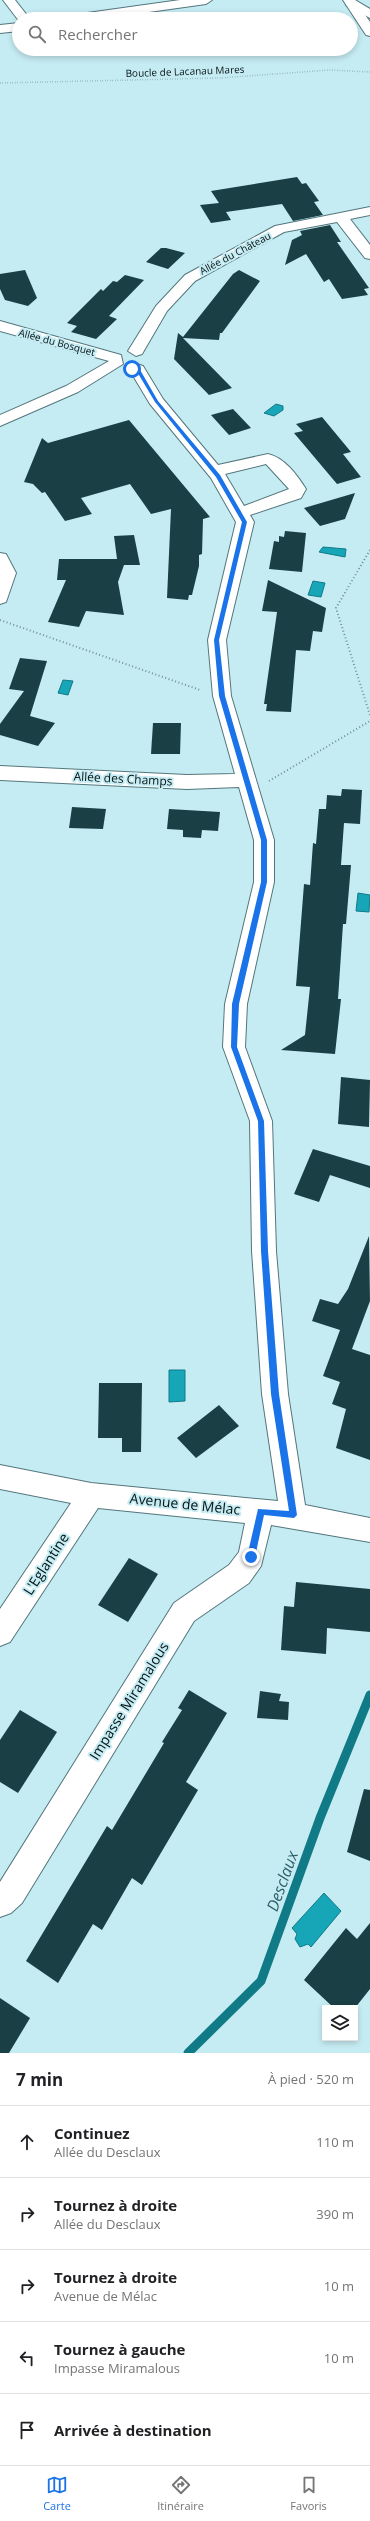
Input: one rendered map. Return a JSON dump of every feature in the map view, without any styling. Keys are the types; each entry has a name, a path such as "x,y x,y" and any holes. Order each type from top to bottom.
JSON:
{"street":[{"path":"9,0 18,12"},
{"path":"122,12 206,0"},
{"path":"350,1 364,14 370,32"},
{"path":"0,29 12,28"},
{"name":"Allée du Château","path":"136,360 161,309 190,278 280,229 370,211"},
{"path":"340,216 370,255"},
{"name":"Allée du Bosquet","path":"0,326 115,361 122,368 136,360"},
{"path":"136,360 156,401 214,471 244,522 217,640 222,696 264,840 264,882 236,1004 234,1047 261,1121 264,1251 275,1394 294,1515"},
{"path":"0,421 72,389 115,361"},
{"path":"214,471 268,459 276,462 298,489 295,494 240,513"},
{"path":"0,558 7,573 0,598"},
{"name":"Allée des Champs","path":"0,773 249,786"},
{"name":"Avenue de Mélac","path":"0,1477 91,1495 294,1515 370,1530"},
{"name":"L'Eglantine","path":"0,1633 91,1495"},
{"name":"Impasse Miramalous","path":"0,1902 11,1892 184,1612 239,1574 251,1557 261,1511"}],"path":[{"name":"Boucle de Lacanau Mares","path":"0,83 219,78 330,70 370,72"},
{"path":"370,550 336,608 370,715"},
{"path":"0,620 191,688 222,696"},
{"path":"249,786 370,721"}],"water":[{"path":"276,404 283,406 283,410 274,416 264,413"},
{"path":"323,547 346,549 345,557 319,552"},
{"path":"313,581 325,583 321,597 308,595"},
{"path":"63,680 73,681 68,695 58,693"},
{"path":"358,893 370,895 369,912 356,911"},
{"path":"169,1370 185,1370 185,1401 169,1402"},
{"path":"324,1893 341,1911 311,1947 308,1944 300,1947 295,1939 297,1934 292,1928"}],"building":[{"path":"297,177 302,184 306,183 319,201 314,202 323,215 293,221 282,204 226,212 231,220 211,223 200,205 219,203 211,191"},
{"path":"330,225 341,242 337,242 369,288 364,289 368,295 342,299 329,279 324,282 306,254 285,265 292,240 302,235 300,231"},
{"path":"161,248 185,253 168,269 146,262"},
{"path":"25,270 37,298 28,306 5,300 0,289 0,274"},
{"path":"239,270 260,281 222,333 220,333 219,340 183,338 232,388 209,395 174,359 178,333 183,337 233,274"},
{"path":"125,275 144,280 109,316 117,319 96,339 71,332 77,326 67,323 101,289 103,291 113,281 117,282"},
{"path":"233,409 251,428 229,435 211,415"},
{"path":"322,417 351,452 343,454 361,477 337,484 294,433 303,431 296,424"},
{"path":"129,420 210,517 203,519 202,554 199,555 199,566 192,595 189,595 188,600 167,598 171,509 151,514 130,484 81,498 92,514 65,521 45,492 42,493 33,484 24,482 42,438 48,443"},
{"path":"355,493 345,519 320,526 304,508"},
{"path":"285,531 306,533 302,572 269,569 274,541 279,542 279,536 284,537"},
{"path":"134,535 140,565 124,565 118,582 124,615 86,611 79,627 48,622 66,580 57,580 59,559 117,559 114,536"},
{"path":"268,580 326,608 322,632 313,631 310,651 296,650 291,712 266,711 267,704 264,704 277,612 262,611"},
{"path":"20,658 47,661 30,716 55,723 38,746 0,735 0,724 24,691 9,689"},
{"path":"153,723 181,723 180,754 151,754"},
{"path":"342,789 362,790 360,824 344,823 341,865 351,865 346,924 343,924 338,999 341,999 335,1054 281,1050 305,1035 310,987 296,986 304,884 310,885 313,843 316,844 319,809 326,809 327,795 341,796"},
{"path":"72,807 106,809 103,829 69,828"},
{"path":"169,809 220,812 218,831 202,830 201,838 183,837 183,830 167,829"},
{"path":"341,1077 370,1080 369,1127 338,1124"},
{"path":"313,1149 370,1166 370,1188 330,1175 319,1202 294,1194"},
{"path":"369,1236 370,1301 352,1349 370,1355 370,1460 336,1448 346,1409 332,1404 340,1382 323,1376 340,1330 312,1321 320,1299 338,1304 348,1289"},
{"path":"99,1383 142,1383 141,1452 122,1452 122,1438 98,1438"},
{"path":"219,1405 239,1426 196,1458 177,1438"},
{"path":"129,1558 158,1574 128,1622 98,1605"},
{"path":"296,1582 370,1589 370,1632 327,1628 326,1654 281,1650 284,1606 294,1607"},
{"path":"189,1690 227,1713 186,1782 198,1790 142,1885 132,1878 102,1930 93,1924 58,1983 26,1961 107,1826 112,1830 164,1743 162,1742 182,1710 178,1708"},
{"path":"260,1691 281,1694 279,1701 289,1702 288,1720 257,1718"},
{"path":"20,1710 57,1732 18,1793 0,1782 0,1740"},
{"path":"364,1789 370,1790 370,1861 347,1852"},
{"path":"370,1923 370,1989 357,2005 331,2005 304,1980 346,1928 357,1939"},
{"path":"0,1998 30,2018 9,2053 0,2053"}],"waterway":[{"name":"Desclaux","path":"188,2053 261,1981 320,1818 370,1695"}],"route":[{"path":"132,369 137,369 156,401 218,476 244,522 217,640 222,696 264,840 264,882 236,1004 234,1047 261,1121 264,1251 275,1394 294,1515 261,1511 251,1557"}]}
